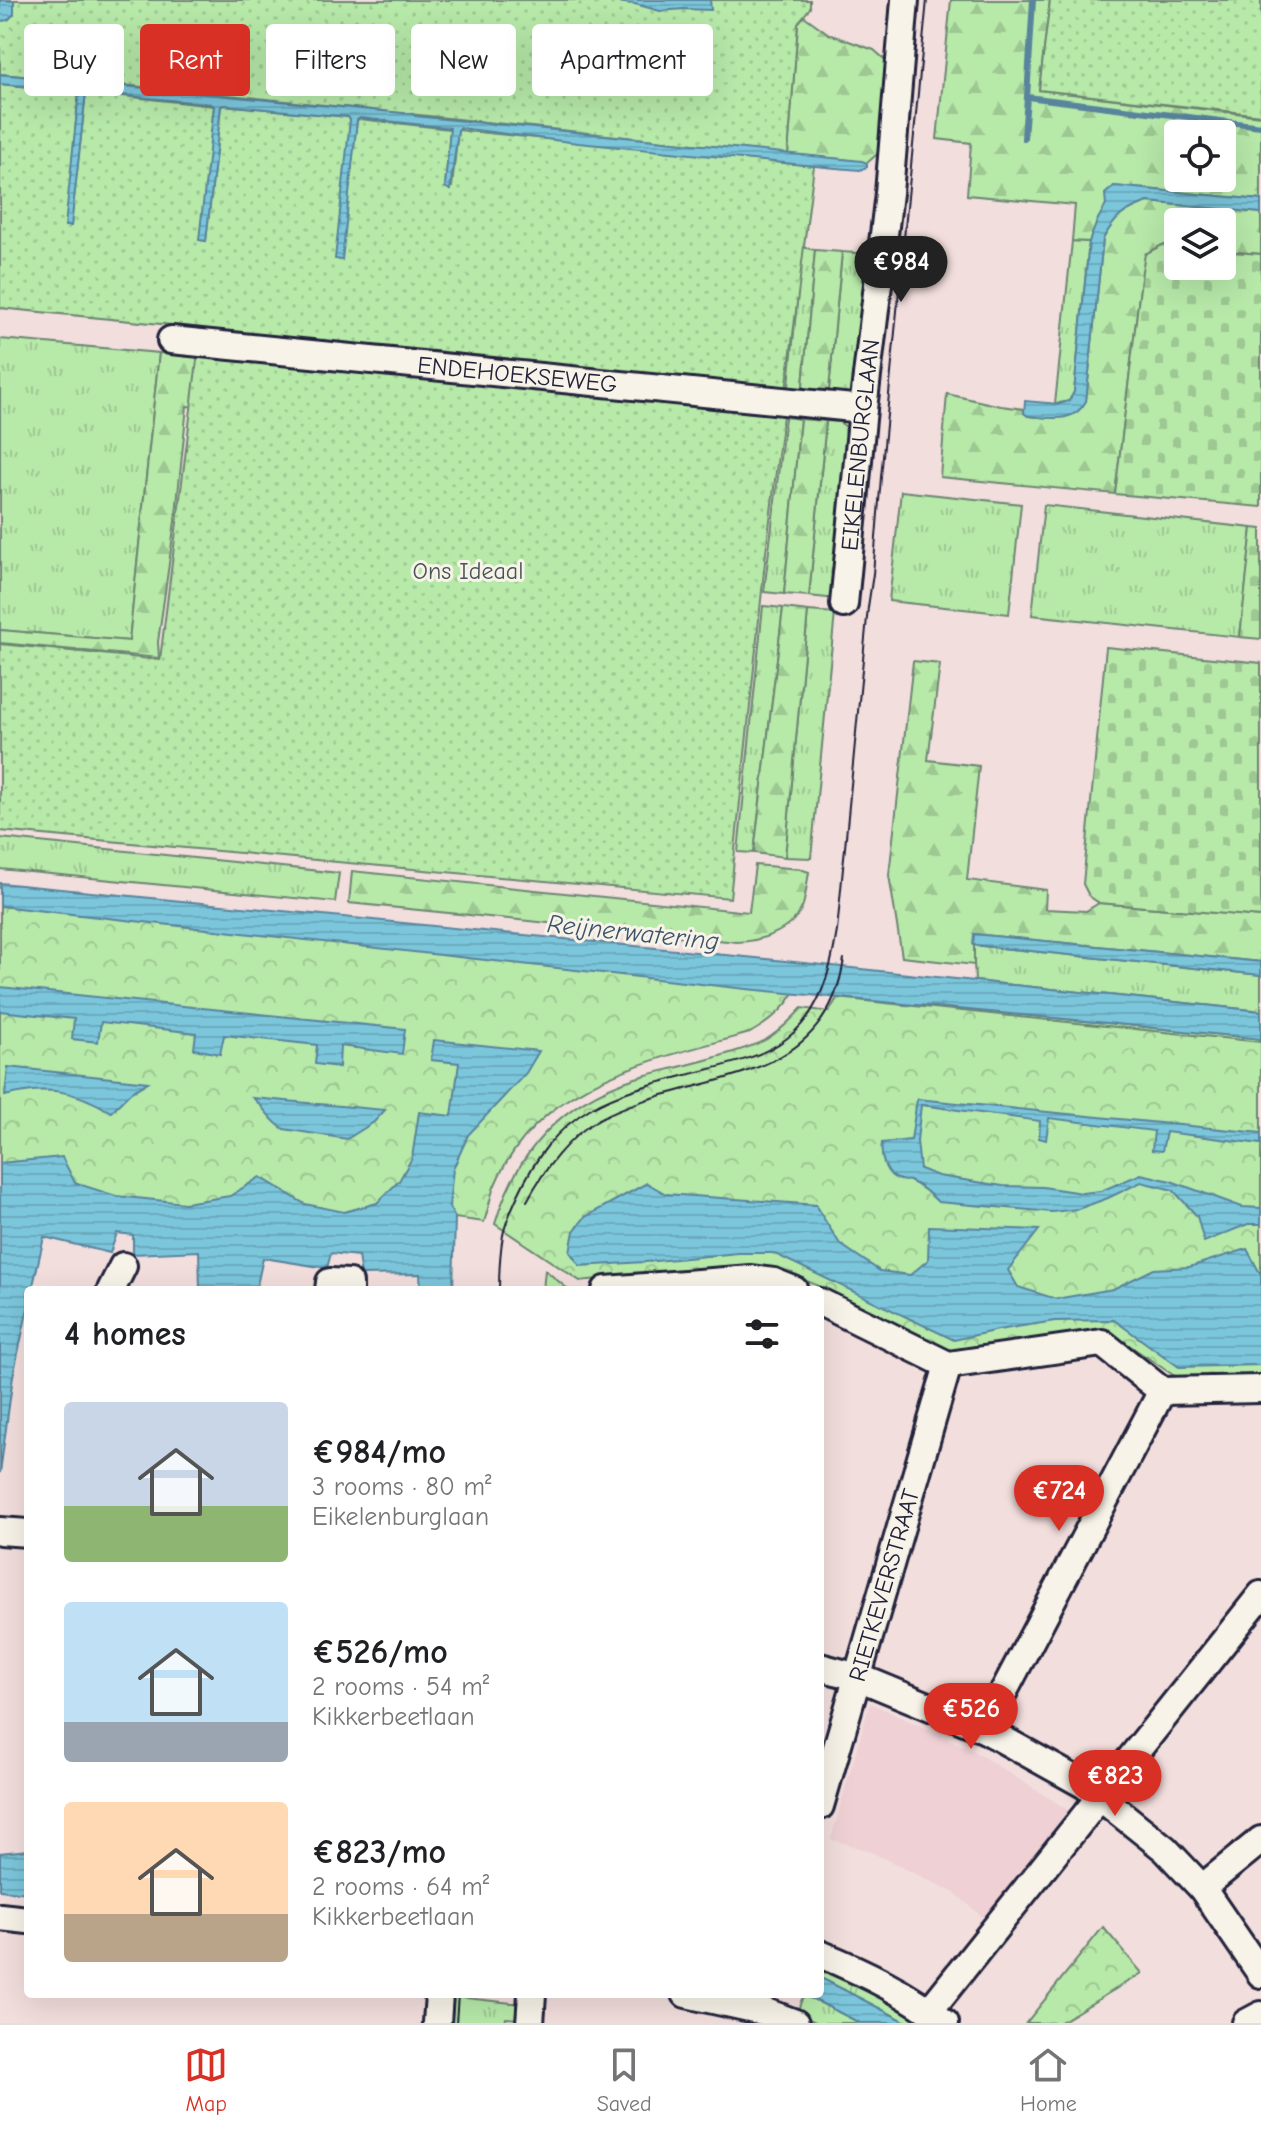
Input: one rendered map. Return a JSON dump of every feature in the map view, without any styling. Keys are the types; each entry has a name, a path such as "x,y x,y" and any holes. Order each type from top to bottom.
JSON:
{"street":[{"name":"EIKELENBURGLAAN","path":"844,604 889,193 905,0"},
{"name":"ENDEHOEKSEWEG","path":"171,340 863,409"},
{"path":"659,1286 751,1279 777,1286"},
{"path":"330,1286 330,1282 349,1283 349,1286"},
{"path":"824,1304 948,1365 1102,1343 1162,1391 1261,1389"},
{"name":"RIETKEVERSTRAAT","path":"824,1792 948,1365"},
{"path":"984,1729 1162,1391"},
{"path":"824,1956 865,1973 938,2016 1100,1796 1261,1595"},
{"path":"824,1668 858,1677 984,1729 1085,1785 1165,1849 1202,1888 1261,1974"},
{"path":"1202,1888 1261,1840"},
{"path":"0,1917 24,1920"},
{"path":"437,2023 439,1998"},
{"path":"530,2023 532,1998"},
{"path":"704,1998 763,2011 795,2023"},
{"path":"1246,2023 1261,2015"}],"shaded area":[{"path":"870,1703 972,1750 1071,1812 984,1918 955,1893 867,1850 831,1839"}],"green space":[{"path":"0,0 810,0 810,8 798,23 788,154 239,96 250,96 250,24 140,24 140,87 124,85 124,24 24,24 24,76 0,74"},
{"path":"951,0 1050,0 1039,90 1261,116 1261,200 1177,192 1236,192 1236,120 1164,120 1164,191 1114,186 1089,242 1072,241 1075,205 967,195 971,143 937,139"},
{"path":"1050,0 1261,0 1261,115 1039,90"},
{"path":"804,16 829,34 874,50 891,65 883,149 867,163 788,154 798,23"},
{"name":"Ons Ideaal","path":"0,84 24,86 24,96 79,96 66,226 71,226 86,96 123,96 214,106 200,240 206,241 221,106 349,117 341,260 359,119 450,129 445,187 452,187 458,130 814,166 766,552 730,898 0,831 0,644 160,660 201,328 0,308"},
{"path":"1148,202 1210,208 1164,208 1164,245 1142,271 1115,494 940,477 947,394 1024,409 1028,416 1068,416 1081,408 1086,401 1103,239 1121,215"},
{"path":"1236,211 1261,213 1261,254 1236,252"},
{"path":"1072,241 1089,242 1074,392 1069,401 1055,404"},
{"path":"1164,245 1164,280 1236,280 1236,252 1261,254 1261,507 1115,494 1145,254"},
{"path":"802,247 815,250 802,397 788,396"},
{"path":"815,250 842,252 828,400 802,397"},
{"path":"842,252 868,254 855,397 828,400"},
{"path":"0,339 159,353 129,641 0,630"},
{"path":"159,353 207,357 314,419 187,406 158,642 159,658 0,643 0,630 129,641"},
{"path":"785,417 800,419 784,594 764,592"},
{"path":"800,419 826,421 809,596 784,594"},
{"path":"826,421 839,422 852,431 836,599 809,596"},
{"path":"901,491 1021,504 1009,614 889,601"},
{"path":"1044,505 1252,528 1240,637 1032,615"},
{"path":"1252,528 1261,529 1261,639 1240,637"},
{"path":"763,606 783,608 754,853 738,852"},
{"path":"783,608 808,611 785,857 754,853"},
{"path":"808,611 835,613 811,858 785,857"},
{"path":"1106,647 1261,663 1261,917 1099,903 1089,896 1083,884"},
{"path":"913,661 940,664 928,760 979,766 967,880 1046,890 1045,909 1086,911 1099,903 1261,917 1261,962 974,934 974,965 902,957 889,875"},
{"path":"0,838 339,873 335,902 0,869"},
{"path":"755,865 809,872 803,905 792,922 776,933 737,942 349,903 352,871 749,912"},
{"path":"0,901 794,993 775,1016 750,1033 637,1066 601,1080 568,1099 539,1122 514,1151 494,1187 484,1222 455,1218 417,1229 0,1194"},
{"path":"973,945 1261,975 1261,1011 975,981"},
{"path":"837,998 1261,1039 1261,1049"},
{"path":"837,998 1261,1042 1261,1378 1186,1381 1114,1335 1096,1333 955,1353 824,1286 775,1268 580,1281 495,1224 517,1171 532,1148 550,1128 592,1096 646,1075 755,1045 779,1031 802,1008 829,1012"},
{"path":"545,1270 564,1286 543,1286"},
{"path":"1103,1927 1142,1973 1059,2023 1026,2023"},
{"path":"824,1967 872,1987 930,2023 908,2023 824,1980"},
{"path":"447,1998 522,2004 521,2019 506,2018 505,2023 445,2023"},
{"path":"802,1998 810,1998 860,2023 817,2023 797,2013"}],"water":[{"path":"0,0 14,1 14,14 8,20 0,21"},
{"path":"593,0 710,0 711,10 660,11 635,4"},
{"path":"0,74 24,76 24,86 0,84"},
{"path":"124,86 140,88 140,96 227,96 413,114 862,161 867,163 867,167 860,170 836,168 578,143 460,128 450,190 445,187 450,128 360,118 357,120 342,260 335,259 348,117 221,106 206,241 199,240 214,106 124,96"},
{"path":"79,96 86,96 71,226 65,226"},
{"path":"1114,186 1261,200 1261,213 1236,211 1236,208 1148,202 1121,215 1103,239 1086,401 1075,413 1061,418 1028,416 1024,413 1025,401 1059,404 1069,401 1074,392 1089,242 1106,205 1105,194"},
{"path":"0,883 1261,1011 1261,1039 746,989 0,906"},
{"path":"974,934 1261,962 1261,975 973,945"},
{"path":"0,987 405,1029 402,1054 340,1046 339,1067 315,1064 317,1045 224,1035 220,1054 194,1049 196,1033 101,1022 98,1042 72,1039 74,1019 0,1011"},
{"path":"434,1040 539,1051 526,1073 468,1135 453,1169 449,1207 455,1218 453,1286 421,1286 420,1274 361,1275 358,1256 331,1253 327,1268 263,1258 257,1286 200,1286 199,1251 133,1254 133,1235 117,1233 110,1253 44,1237 33,1286 24,1286 24,1326 13,1376 0,1473 0,1163 62,1157 75,1183 116,1196 185,1203 230,1196 260,1177 305,1204 344,1212 377,1203 399,1181 412,1158 419,1112 452,1116 459,1063 431,1060"},
{"path":"8,1067 148,1082 130,1093 111,1112 72,1094 47,1090 5,1096"},
{"path":"253,1098 385,1110 374,1122 347,1139 284,1129"},
{"path":"917,1099 1261,1133 1261,1144 1166,1132 1162,1151 1152,1150 1154,1131 1049,1118 1046,1140 1039,1138 1040,1121 921,1105 917,1141 920,1169 938,1176 1082,1193 1101,1191 1141,1174 1171,1181 1242,1207 1261,1208 1261,1224 1248,1224 1204,1242 1197,1216 1173,1190 1141,1182 1078,1209 1052,1212 938,1202 916,1184 895,1178 883,1160 882,1143 911,1140"},
{"path":"647,1183 666,1194 817,1205 840,1244 880,1271 910,1275 928,1260 929,1226 1039,1230 1008,1270 1018,1287 1056,1299 1113,1289 1154,1269 1189,1267 1247,1249 1261,1275 1261,1365 1179,1367 1114,1320 1055,1321 954,1340 773,1253 580,1266 570,1252 574,1231 585,1217"},
{"path":"24,1850 24,1893 0,1890 0,1853"},
{"path":"824,1980 908,2023 860,2023 810,1998 824,1998"}],"waterway":[{"path":"1033,0 1027,97 1261,126"},
{"path":"1024,138 1027,97"}],"tram line":[{"path":"499,1286 501,1249 507,1220 532,1169 567,1125 613,1097 737,1062 775,1046 798,1029 807,1017 827,976 837,931 927,0"},
{"path":"527,1201 558,1155 577,1135 599,1119 635,1104 748,1071 782,1056 810,1034 832,1002 844,959"},
{"path":"456,2023 458,1998"}],"water label":[{"name":"Reijnerwatering","path":"633,933"}]}
